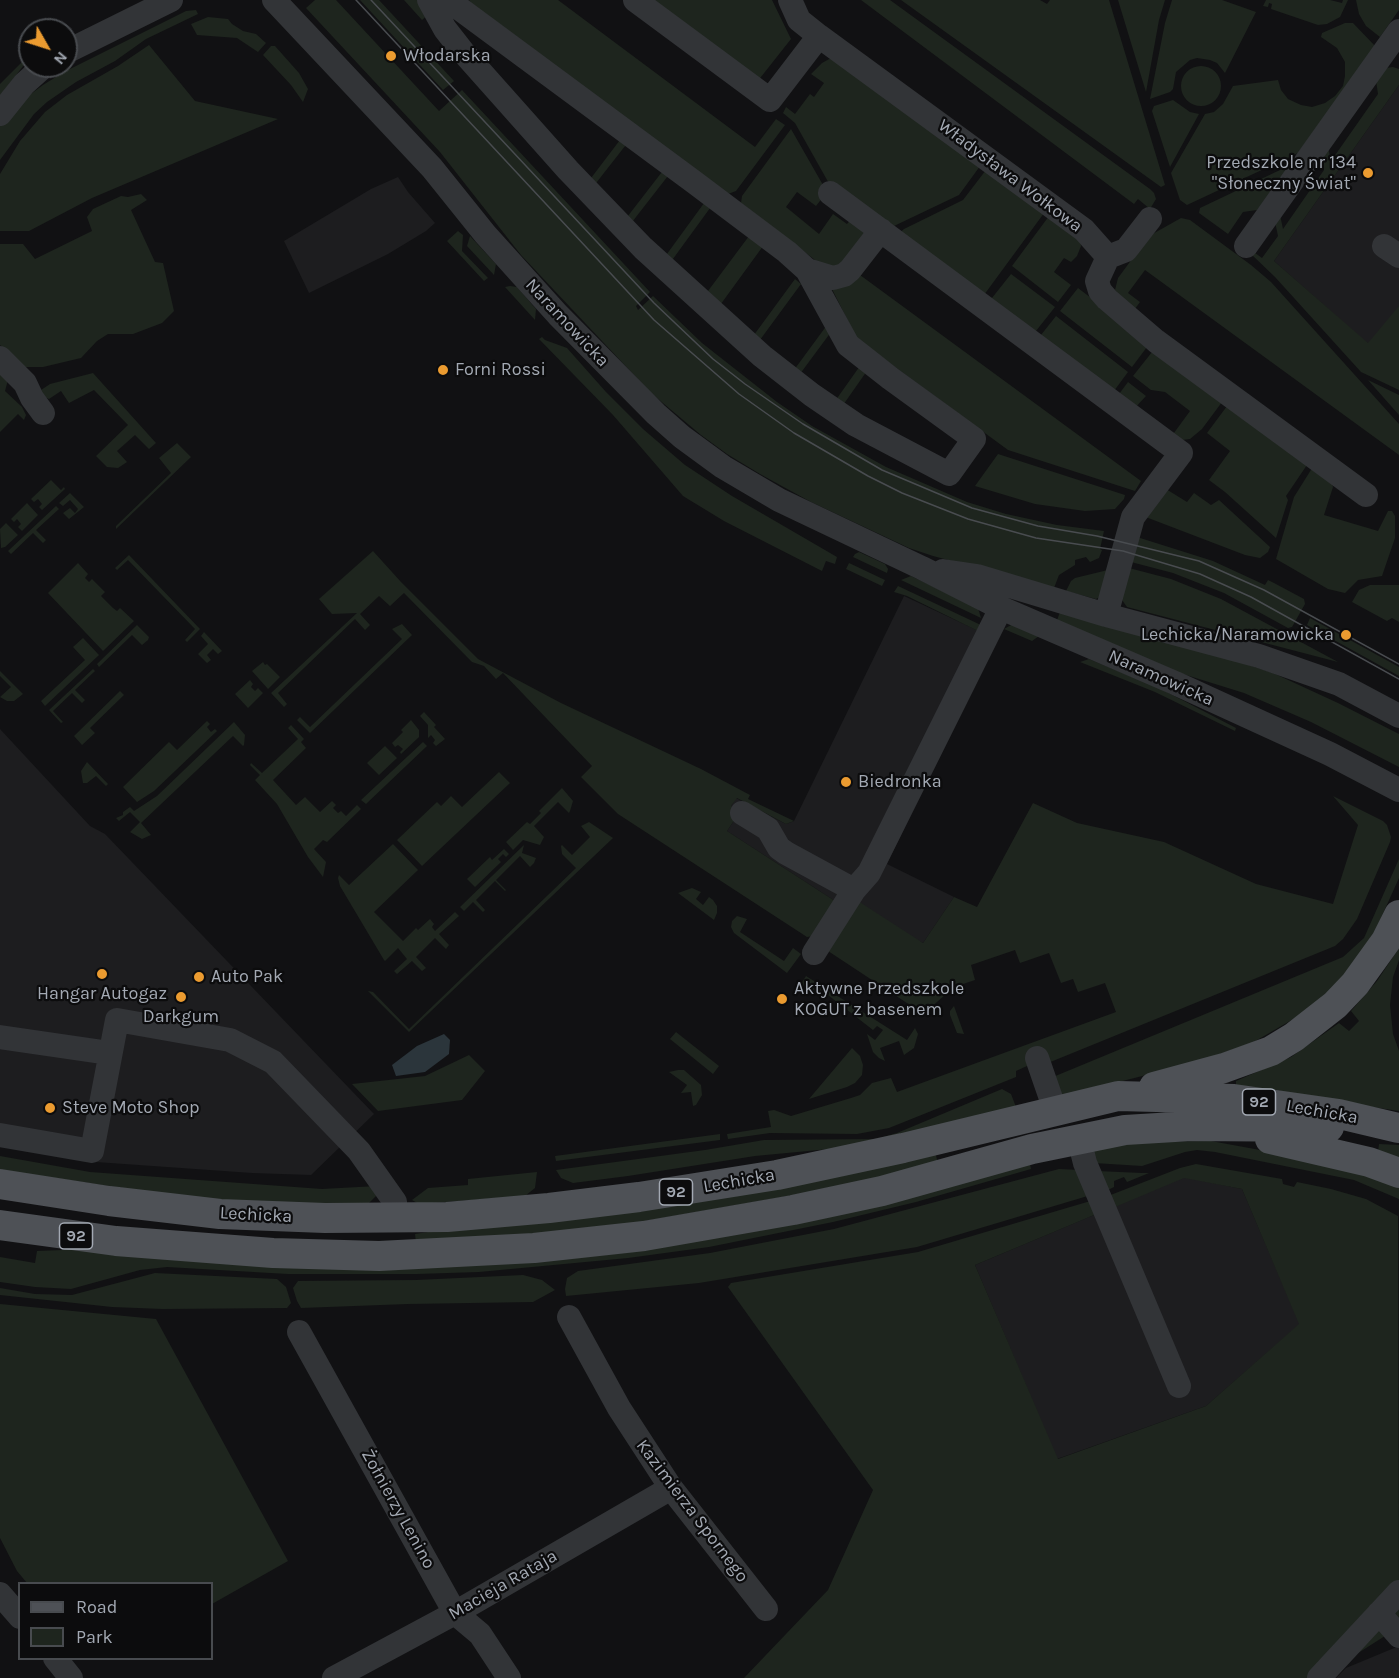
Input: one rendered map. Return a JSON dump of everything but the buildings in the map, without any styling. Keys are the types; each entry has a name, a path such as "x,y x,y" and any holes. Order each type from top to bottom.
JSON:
{"main road":[{"path":"1118,1096 1224,1068 1271,1051 1294,1037 1328,1011 1355,984 1381,949 1399,915"},
{"name":"Lechicka","path":"1,1185 144,1206 220,1214 291,1218 447,1217 549,1208 708,1187 848,1160 1118,1096 1245,1100 1339,1114 1399,1128"},
{"name":"Lechicka","path":"0,1225 125,1242 273,1253 379,1256 534,1248 644,1236 793,1210 882,1191 1032,1149 1125,1130 1170,1126 1399,1128"},
{"path":"1217,1127 1369,1162 1399,1173"}],"street":[{"path":"78,45 171,0"},
{"name":"Naramowicka","path":"274,0 432,168 515,268 656,414 700,450 748,483 832,526 1001,608 1330,754 1399,790"},
{"path":"429,0 445,29 463,52 568,170 644,248 754,349 812,395 856,425 949,474 974,439 848,345 807,270 694,182 448,0"},
{"path":"635,0 770,100 819,36"},
{"name":"Władysława Wołkowa","path":"795,10 819,36 1084,230 1108,257"},
{"path":"1246,246 1395,47"},
{"path":"0,113 31,78"},
{"path":"830,193 1181,453 1133,518 1106,615"},
{"path":"1150,219 1126,250 1108,257 1097,281 1100,291 1156,341 1366,495"},
{"path":"807,270 833,278 844,275 881,230"},
{"path":"0,358 25,383 32,398 44,414"},
{"name":"Naramowicka","path":"922,568 976,576 1106,615 1259,656 1339,684 1399,716"},
{"path":"814,953 854,891 869,873 1001,608"},
{"path":"742,813 768,830 774,842 786,854 854,891"},
{"path":"0,1135 92,1151 117,1020 230,1040 273,1062 359,1151 395,1202 396,1218"},
{"path":"0,1037 110,1053"},
{"path":"1037,1058 1055,1110"},
{"path":"1079,1139 1085,1162 1179,1386"},
{"name":"Kazimierza Spornego","path":"568,1317 619,1408 671,1488 766,1609"},
{"name":"Żołnierzy Lenino","path":"299,1332 455,1613 480,1634 508,1678"},
{"name":"Macieja Rataja","path":"334,1678 455,1613 671,1488"},
{"path":"1319,1678 1399,1593"},
{"path":"0,1594 18,1615"},
{"path":"1379,1613 1399,1636"},
{"path":"56,1660 71,1678"}],"shaded area":[{"name":"Przedszkole nr 134 \"Słoneczny Świat\"","path":"1399,85 1399,367 1361,338 1274,261"},
{"path":"398,177 435,223 388,254 309,293 284,241 371,189"},
{"path":"904,596 996,639 887,864 954,897 923,943 838,903 727,831 735,819 731,806 736,798 786,824 794,821"},
{"path":"0,729 90,826 105,834 374,1114 311,1175 96,1162 0,1146"},
{"path":"444,1034 450,1040 449,1054 425,1072 396,1076 392,1065 417,1046"},
{"path":"1184,1177 1242,1189 1300,1324 1206,1406 1057,1459 975,1265"},
{"path":"1399,1646 1399,1678 1336,1678 1346,1668"}],"green space":[{"path":"315,0 336,0 439,111 462,90 650,292 636,306 638,310 653,296 702,343 777,402 812,426 886,467 967,502 1006,514 1057,525 1104,531 1099,558 1090,562 1086,557 1075,560 1075,565 1059,575 1054,588 933,556 909,548 811,502 727,454 651,393 521,255 440,152 306,8"},
{"path":"360,0 379,0 454,81 443,90"},
{"path":"404,0 423,0 430,13 422,20"},
{"path":"469,0 558,0 755,147 776,119 785,125 736,191 728,194"},
{"path":"644,0 772,0 791,39 757,82"},
{"path":"861,0 890,0 1150,189 1156,199 1150,209 1138,199 1134,204"},
{"path":"901,0 1040,0 1047,4 1050,0 1109,0 1165,185 1161,187"},
{"path":"1118,0 1165,0 1159,20 1146,92"},
{"path":"1172,0 1222,0 1256,12 1225,73 1217,63 1210,60 1197,58 1190,60 1176,72 1173,89 1170,92 1150,99 1165,23"},
{"path":"1266,0 1330,0 1342,3 1343,0 1348,0 1340,17 1327,24 1318,25 1271,9 1272,4 1269,3 1268,7 1263,6"},
{"path":"1356,0 1399,0 1399,10 1380,37 1366,26 1359,14"},
{"path":"196,10 198,14 146,39 115,61 76,82 47,102 34,114 0,160 0,126 20,102 54,78 78,78 78,65 186,11"},
{"path":"208,17 228,19 243,31 256,34 266,43 258,52 237,38 197,35 191,24"},
{"path":"1345,23 1353,23 1375,46 1298,153 1187,205 1180,200 1171,173 1205,114 1214,112 1223,104 1233,86 1278,80 1281,90 1288,99 1312,107 1325,103 1335,96 1343,86 1345,62 1337,48 1321,37 1322,33"},
{"path":"149,45 195,101 278,119 92,198 29,231 0,231 0,174 20,141 45,112 67,95"},
{"path":"271,46 275,46 299,73 308,89 303,102 291,85 263,55"},
{"path":"831,58 983,162 959,195 894,226 831,187 795,123 783,113 786,107 795,114 810,94 814,97 824,83 811,74"},
{"path":"18,66 18,73 0,96 0,84"},
{"path":"1201,66 1209,67 1215,72 1220,78 1220,94 1215,100 1209,105 1201,106 1193,105 1187,100 1182,94 1181,86 1182,78 1187,72 1193,67"},
{"path":"1385,68 1399,69 1399,85 1274,261 1368,343 1399,306 1399,390 1361,372 1275,277 1252,255 1251,250 1262,258 1278,236 1274,217 1279,210 1283,229 1324,170 1322,149 1327,142 1331,161 1378,94 1375,74"},
{"path":"1173,100 1190,112 1199,114 1170,167 1152,111 1154,106"},
{"path":"791,129 827,192 816,206 797,192 786,207 819,234 833,214 847,224 853,217 865,232 849,263 828,270 741,203 742,196"},
{"path":"623,136 629,141 593,187 588,182"},
{"path":"1301,160 1257,210 1243,212 1228,234 1199,213 1200,208"},
{"path":"989,166 1047,209 984,295 897,235 904,229 963,200"},
{"path":"665,168 671,172 629,226 624,221"},
{"path":"141,194 147,200 131,210 155,262 163,263 174,311 162,323 133,334 108,334 97,341 81,358 43,367 25,367 0,345 0,244 23,244 35,259 92,231 87,217 93,209 121,196"},
{"path":"707,199 713,204 670,263 664,258"},
{"path":"1052,212 1079,236 1081,246 1077,256 1071,262 1064,258 1054,272 1071,285 1058,302 1012,266"},
{"path":"1181,218 1190,220 1271,282 1399,424 1399,455 1145,270 1128,293 1140,302 1132,313 1115,290 1118,278 1149,236"},
{"path":"458,231 463,235 462,251 488,278 484,281 447,241"},
{"path":"752,232 766,242 718,308 705,295"},
{"path":"470,236 496,264 494,275 467,246"},
{"path":"1011,274 1055,307 1032,336 988,303"},
{"path":"860,275 1141,481 1135,491 1008,450 857,339 829,283"},
{"path":"795,279 801,284 757,344 751,339"},
{"path":"505,287 517,287 536,309 535,320"},
{"path":"1078,288 1150,343 1132,367 1060,311"},
{"path":"1056,316 1128,372 1111,395 1037,340"},
{"path":"830,321 834,328 797,378 791,374"},
{"path":"542,337 567,348 643,429 685,465 732,496 837,557 835,564 826,561 822,571 724,521 683,496 613,415 539,339"},
{"path":"1156,347 1225,398 1202,429 1190,439 1182,440 1171,437 1190,411 1165,392 1151,390 1133,376"},
{"path":"862,363 869,368 841,408 833,404"},
{"path":"0,368 8,380 5,391 22,407 26,415 24,420 18,414 0,432"},
{"path":"93,373 156,443 149,449 135,435 117,451 127,462 118,468 107,467 96,456 128,425 94,390 69,403 61,391 49,399 42,396 41,390 50,384"},
{"path":"1368,380 1399,395 1399,415"},
{"path":"1128,382 1146,396 1133,410 1116,398"},
{"path":"1230,402 1309,462 1286,496 1288,500 1276,538 1209,480 1230,451 1207,433"},
{"path":"177,443 191,457 116,529 116,526 171,473 159,458"},
{"path":"998,454 1125,495 1124,499 1115,509 1085,511 1035,504 975,486"},
{"path":"1314,465 1331,481 1333,487 1324,515 1378,531 1388,511 1392,511 1395,516 1395,538 1382,576 1358,580 1345,593 1328,589 1276,559 1294,497"},
{"path":"51,480 61,490 64,487 65,489 42,510 39,507 42,504 38,499 34,502 31,499"},
{"path":"1166,489 1187,502 1194,493 1211,505 1219,500 1270,547 1268,552 1260,558 1245,555 1143,516"},
{"path":"70,493 84,507 69,519 63,513 70,508 75,513 78,509 70,500 63,506 59,503"},
{"path":"27,503 38,515 22,531 18,527 21,524 17,519 14,522 11,519"},
{"path":"56,506 59,509 36,530 46,540 43,543 33,533 11,554 8,551"},
{"path":"6,523 18,535 1,548 0,529"},
{"path":"1137,537 1213,561 1265,585 1268,580 1304,599 1305,604 1292,627 1288,628 1224,593 1173,573 1131,562"},
{"path":"373,551 478,659 561,703 701,769 750,795 748,799 794,821 786,824 737,798 731,806 736,809 735,819 727,831 838,903 814,936 807,937 618,814 581,777 592,766 503,673 496,679 484,666 472,662 404,593 390,606 379,596 360,614 370,625 365,630 355,619 278,693 287,704 284,707 271,693 357,613 332,614 319,599"},
{"path":"859,552 885,564 888,569 887,573 853,557"},
{"path":"129,555 200,629 187,642 185,640 195,629 128,560 117,570 115,568"},
{"path":"78,563 88,574 85,578 89,582 92,579 105,592 101,596 113,608 117,611 120,608 134,621 103,651 48,593"},
{"path":"849,563 885,580 882,586 846,569"},
{"path":"1129,568 1171,579 1221,599 1338,662 1127,607 1122,600"},
{"path":"1112,569 1100,597 1096,599 1066,591 1075,578"},
{"path":"911,576 978,608 981,618 901,580"},
{"path":"1370,585 1399,585 1399,622 1392,618 1387,621 1352,602 1359,590"},
{"path":"898,586 983,626 980,632 907,596 894,592"},
{"path":"1060,612 1273,673 1399,734 1399,767 1311,722 1244,693 1170,670 1056,623"},
{"path":"1310,618 1399,667 1399,676 1307,625"},
{"path":"402,624 412,635 310,733 297,720 300,717 310,727 402,639 392,629"},
{"path":"1013,624 1039,636 1032,641 1004,629"},
{"path":"137,625 149,637 148,640 142,645 132,635 99,667 97,664"},
{"path":"204,632 222,651 218,654 213,649 207,655 211,660 207,663 198,654 208,644 201,636"},
{"path":"83,638 99,655 45,706 41,701 85,660 73,647"},
{"path":"1089,659 1159,688 1236,728 1235,731 1155,692 1080,662"},
{"path":"263,662 280,677 268,689 252,671"},
{"path":"93,669 95,671 75,690 85,700 82,703 72,693 53,711 63,722 61,723 49,710"},
{"path":"0,671 23,694 14,701 7,701 0,697 11,687 0,676"},
{"path":"250,680 253,684 251,687 255,691 258,688 263,693 248,708 235,694"},
{"path":"120,691 124,695 90,728 95,733 82,745 74,736"},
{"path":"424,712 445,739 436,746 431,735 428,738 428,725 420,716"},
{"path":"411,720 419,730 419,737 401,754 403,749 398,745 395,747 392,743"},
{"path":"207,721 210,724 207,727 211,732 215,729 217,731 154,791 137,802 123,787 169,742 177,750"},
{"path":"234,722 245,735 244,745 233,736 141,823 151,835 142,839 130,832 140,822 130,812 119,821 116,818 123,815 123,812 130,807 134,811 157,796"},
{"path":"291,725 304,739 301,742 306,748 273,780 296,805 305,797 320,812 332,801 336,805 333,808 346,816 357,805 361,809 327,842 323,840 314,849 326,862 323,877 308,857 277,804 255,780 260,775 250,765 251,763 262,773 298,739 288,728"},
{"path":"423,742 427,746 366,804 361,800"},
{"path":"385,746 397,758 379,775 367,763"},
{"path":"87,762 108,784 106,786 96,776 87,783 83,783 81,771"},
{"path":"499,772 510,783 422,866 397,840 437,802 441,806 451,796 462,807"},
{"path":"562,788 573,801 569,813 558,802 534,826 544,837 540,845 523,840 513,850 506,842 527,822 530,824 541,813 539,811"},
{"path":"1333,796 1383,821 1391,837 1357,919 1335,946 1048,1063 1027,1066 1016,1071 1016,1077 889,1128 857,1134 770,1133 728,1139 727,1134 771,1127 768,1111 774,1110 791,1116 860,1095 872,1083 891,1078 897,1092 1116,1012 1105,983 1078,992 1073,979 1061,983 1049,953 1020,963 1015,950 971,965 975,980 954,987 929,1009 916,1009 828,951 858,901 923,943 954,897 977,907 1033,803 1077,823 1164,842 1256,884 1333,904 1358,825"},
{"path":"589,822 613,838 409,1032 368,991 373,992 409,1029 576,868 562,854 561,846 572,855 590,837 581,826"},
{"path":"393,844 418,870 374,912 403,941 416,928 418,930 430,919 435,931 455,912 459,916 439,934 449,945 446,949 435,938 416,957 426,968 422,971 412,961 397,974 394,971 407,959 398,948 384,960 340,886 338,878 339,875 349,885"},
{"path":"524,845 522,853 536,858 534,863 530,867 520,856 496,880 505,891 495,881 476,900 485,910 483,912 473,902 464,911 460,907"},
{"path":"504,849 509,854 506,857 503,854 498,859 501,862 475,887 467,879 490,857 492,860"},
{"path":"1399,859 1399,878 1376,929 1357,960 1332,989 1302,1014 1252,1043 1190,1064 1063,1096 1061,1094 1053,1077 1343,957 1364,938"},
{"path":"692,888 701,892 696,899 703,905 709,897 713,900 717,906 714,920 678,893"},
{"path":"737,916 747,919 740,932 784,961 793,948 801,954 787,973 734,933 731,927 732,921"},
{"path":"1399,948 1399,960 1393,977 1390,1005 1393,1034 1399,1051 1399,1111 1236,1087 1236,1081 1291,1057 1339,1023 1349,1031 1359,1021 1351,1011 1377,981"},
{"path":"806,976 907,1040 915,1028 918,1034 914,1048 904,1055 899,1041 880,1048 885,1061 879,1058 873,1052 867,1034 875,1040 883,1030 877,1026 873,1030 824,992 812,994 801,984"},
{"path":"954,1006 964,1034 957,1033 950,1015"},
{"path":"676,1032 719,1066 713,1074 670,1039"},
{"path":"852,1048 860,1056 863,1065 862,1075 855,1083 847,1087 809,1099"},
{"path":"469,1055 485,1071 462,1100 378,1111 352,1084 425,1076"},
{"path":"684,1070 701,1085 702,1095 696,1105 693,1106 691,1092 681,1093 687,1085 669,1072"},
{"path":"1002,1089 1011,1094 1016,1107 861,1146 755,1156 573,1183 561,1178 556,1170 764,1140 876,1139 897,1133"},
{"path":"720,1134 720,1140 556,1161 555,1156"},
{"path":"1211,1141 1331,1163 1399,1187 1399,1199 1354,1180 1215,1152 1197,1150 1185,1152 1142,1166 1094,1163 1092,1149 1133,1142"},
{"path":"1379,1144 1399,1145 1399,1159 1378,1152"},
{"path":"935,1152 938,1163 845,1186 589,1231 416,1243 415,1234"},
{"path":"0,1156 90,1172 322,1189 377,1186 377,1195 369,1203 362,1205 233,1201 143,1191 0,1170"},
{"path":"1030,1164 1031,1169 916,1202 833,1222 709,1247 628,1258 479,1272 417,1274 288,1274 167,1267 140,1270 71,1289 0,1282 0,1257 35,1263 37,1251 88,1249 341,1267"},
{"path":"1196,1164 1282,1179 1283,1184 1294,1187 1297,1182 1331,1189 1366,1199 1398,1216 1399,1627 1341,1664 1328,1678 744,1678 828,1590 873,1490 728,1287 731,1283 918,1252 1094,1201 1099,1213 975,1265 1058,1459 1206,1406 1299,1324 1242,1189 1184,1178 1115,1207 1108,1196"},
{"path":"1059,1169 1080,1170 1091,1195 917,1247 699,1283 566,1296 567,1278 578,1271 710,1253 834,1229"},
{"path":"1097,1171 1149,1173 1127,1182 1124,1177 1114,1181 1114,1187 1106,1191"},
{"path":"537,1172 535,1188 525,1196 419,1204 412,1200 428,1188 468,1185 468,1179"},
{"path":"155,1273 277,1279 286,1287 291,1303 287,1308 163,1309 112,1307 0,1295 0,1288 35,1294 72,1295"},
{"path":"523,1275 542,1280 555,1290 533,1302 301,1308 293,1288 298,1281 416,1280"},
{"path":"0,1304 156,1319 288,1561 213,1603 213,1582 26,1582 17,1571 0,1538"}],"tram line":[{"path":"356,0 654,320 739,394 794,433 902,493 968,519 1036,538 1123,551 1200,574 1251,597 1399,679"},
{"path":"371,0 654,303 713,359 803,424 882,470 972,508 1038,526 1097,536 1199,561 1264,590 1399,664"}],"place":[{"name":"Włodarska","path":"391,56"},
{"name":"Przedszkole nr 134 \"Słoneczny Świat\"","path":"1368,173"},
{"name":"Forni Rossi","path":"443,370"},
{"name":"Lechicka/Naramowicka","path":"1346,635"},
{"name":"Biedronka","path":"846,782"},
{"name":"Hangar Autogaz","path":"102,974"},
{"name":"Auto Pak","path":"199,977"},
{"name":"Darkgum","path":"181,997"},
{"name":"Aktywne Przedszkole KOGUT z basenem","path":"782,999"},
{"name":"Steve Moto Shop","path":"50,1108"}]}
